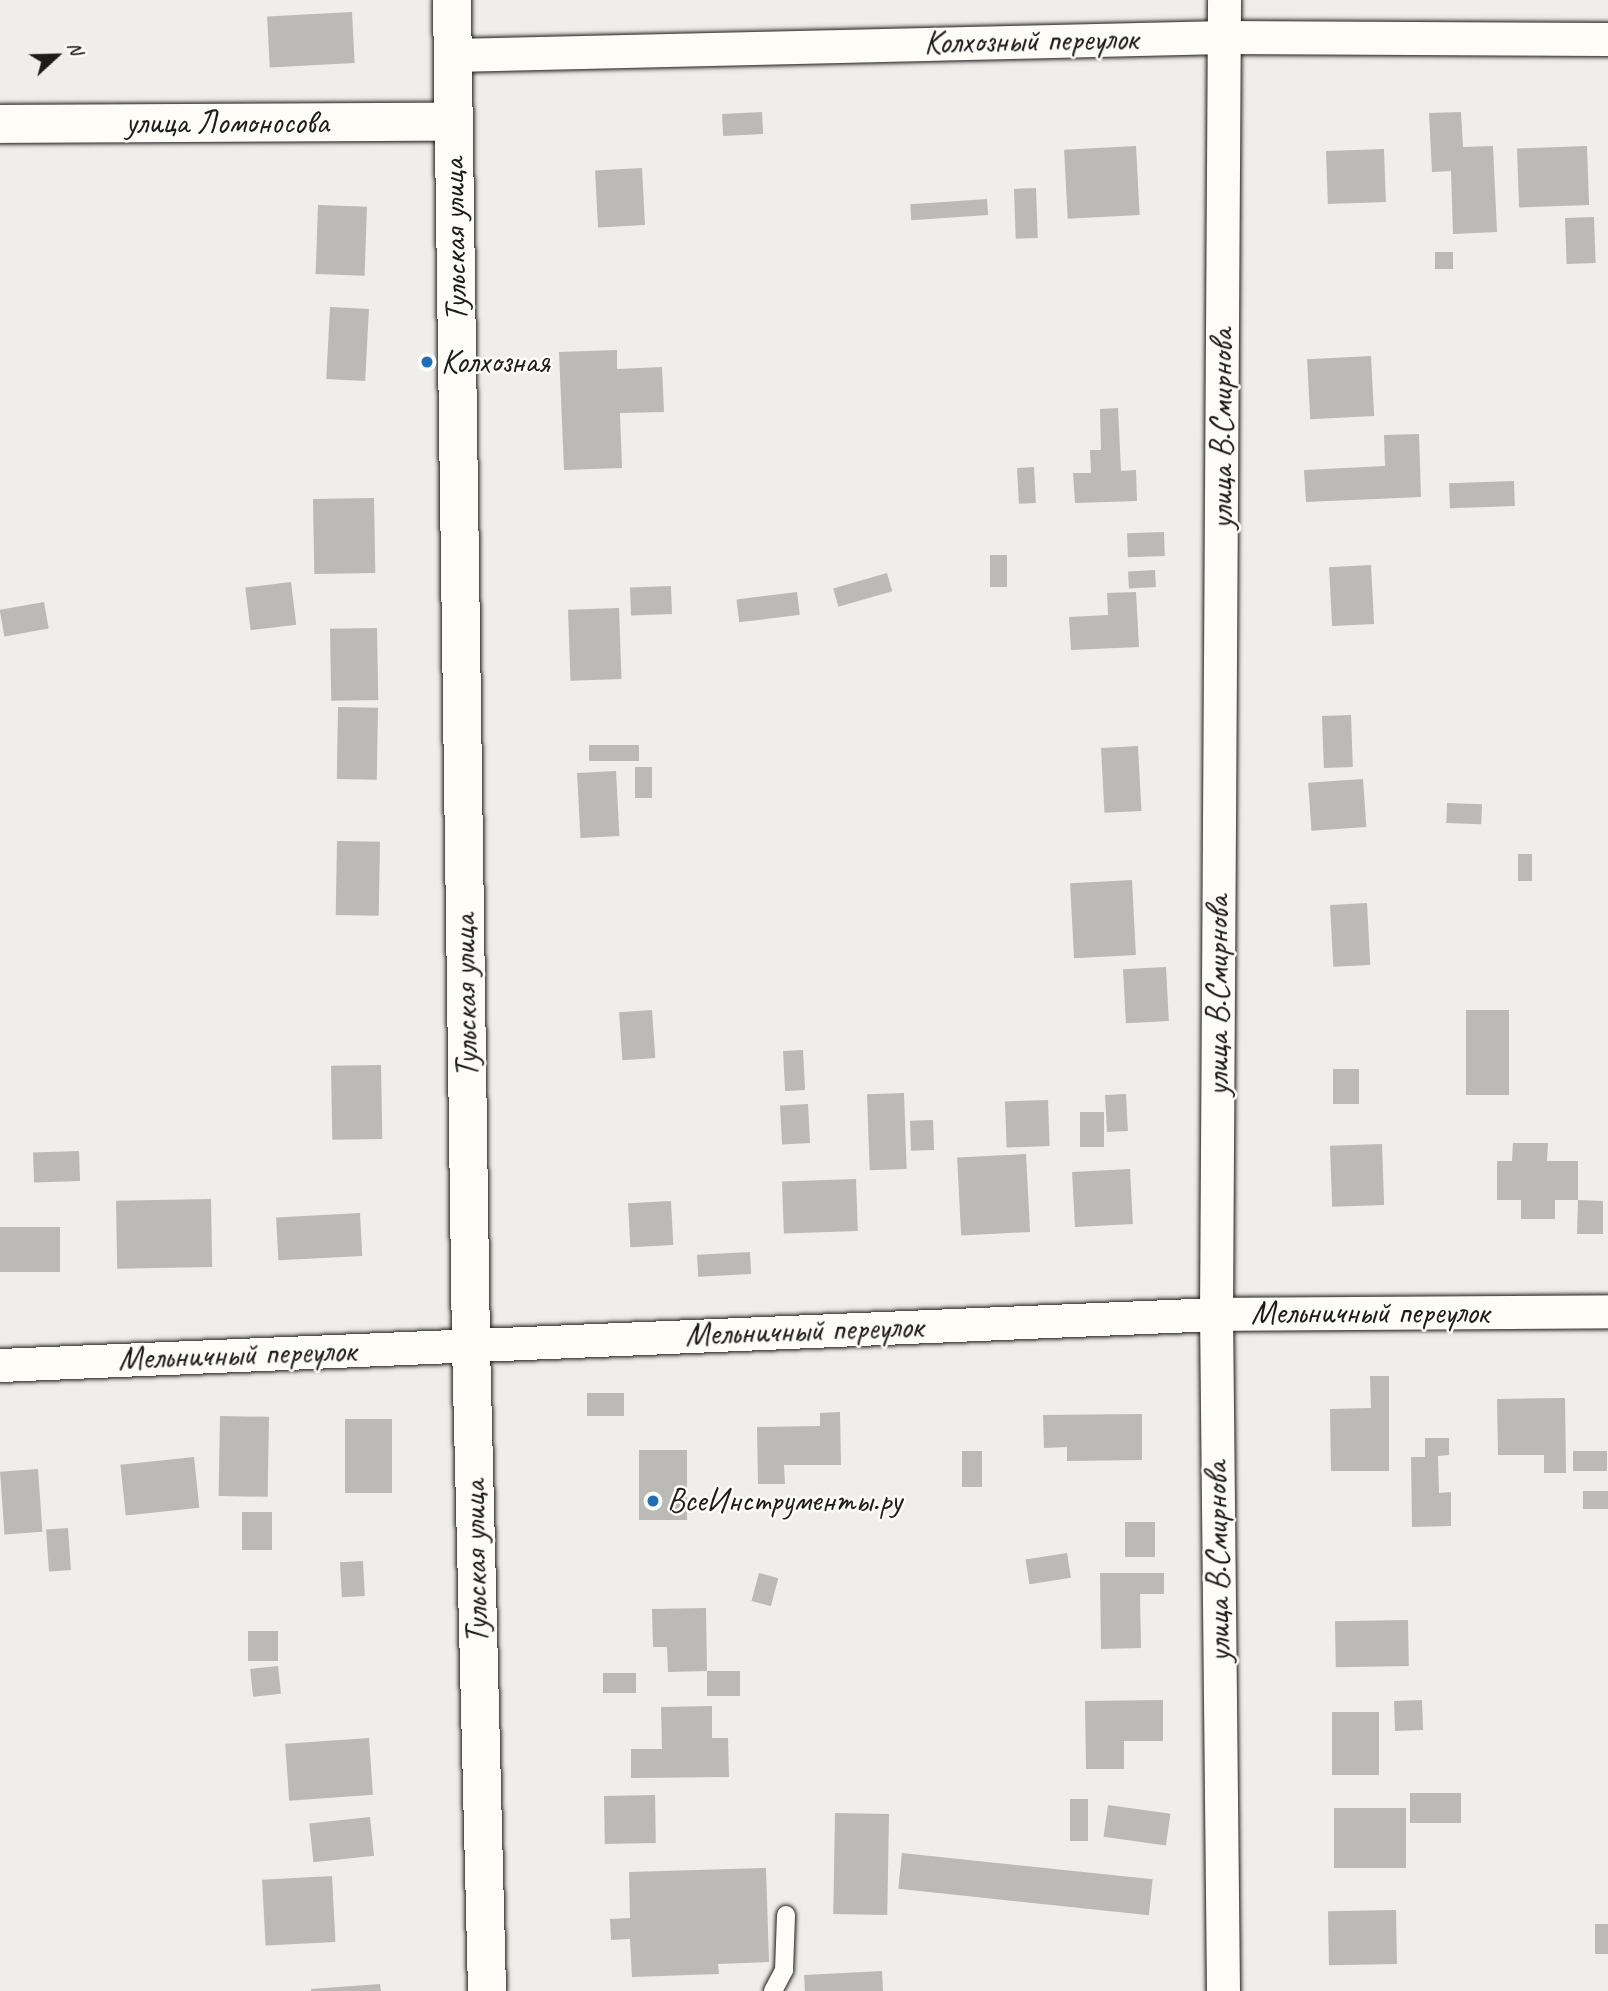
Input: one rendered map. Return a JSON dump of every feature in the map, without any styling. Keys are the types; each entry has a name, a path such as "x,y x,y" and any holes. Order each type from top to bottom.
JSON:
{"main road":[{"name":"Тульская улица","path":"452,0 471,1345 487,1991"},
{"name":"улица Ломоносова","path":"0,124 454,122"}],"street":[{"name":"улица В.Смирнова","path":"1223,1991 1216,1314 1224,0"},
{"name":"Колхозный переулок","path":"453,55 1225,37 1608,39"},
{"name":"Мельничный переулок","path":"0,1365 1216,1314 1608,1311"}],"lane":[{"path":"773,1991 784,1970 786,1914"}],"building":[{"path":"352,12 355,63 270,67 267,16"},
{"path":"762,112 763,134 723,136 722,114"},
{"path":"1461,112 1463,147 1493,146 1497,232 1453,234 1451,171 1432,172 1429,113"},
{"path":"1136,146 1140,215 1068,219 1064,150"},
{"path":"1587,146 1589,205 1519,207 1517,148"},
{"path":"1384,149 1386,202 1328,204 1326,151"},
{"path":"642,168 645,225 598,227 595,170"},
{"path":"1036,188 1038,238 1016,239 1014,189"},
{"path":"987,199 988,215 911,220 910,204"},
{"path":"318,205 367,207 365,276 316,274"},
{"path":"1594,217 1596,263 1567,264 1565,218"},
{"path":"1435,252 1453,252 1453,269 1435,269"},
{"path":"330,307 369,309 365,381 326,379"},
{"path":"617,350 617,369 662,367 664,412 620,413 622,468 564,470 559,352"},
{"path":"1371,356 1374,416 1310,419 1307,359"},
{"path":"1118,408 1121,471 1136,470 1137,501 1075,503 1073,473 1091,473 1090,450 1101,450 1100,409"},
{"path":"1419,434 1421,497 1306,502 1304,470 1385,466 1384,435"},
{"path":"1034,467 1036,503 1019,504 1017,468"},
{"path":"1514,481 1515,506 1450,508 1449,483"},
{"path":"374,498 375,573 314,574 313,499"},
{"path":"1164,532 1165,556 1128,557 1127,533"},
{"path":"990,555 1007,555 1007,587 990,587"},
{"path":"1371,565 1374,624 1332,626 1329,567"},
{"path":"1155,570 1156,587 1129,588 1128,571"},
{"path":"887,573 892,591 838,607 833,588"},
{"path":"291,582 296,625 251,630 245,588"},
{"path":"671,586 672,614 631,615 630,587"},
{"path":"797,592 800,615 739,622 736,599"},
{"path":"1136,592 1139,647 1071,650 1069,617 1108,615 1107,593"},
{"path":"44,602 49,629 4,636 0,610"},
{"path":"619,608 621,679 571,681 568,610"},
{"path":"377,628 378,700 331,701 330,629"},
{"path":"338,707 378,708 377,780 337,779"},
{"path":"1351,715 1353,767 1324,768 1322,716"},
{"path":"589,745 639,745 639,761 589,761"},
{"path":"1138,746 1141,811 1104,813 1101,748"},
{"path":"635,767 652,767 652,798 635,798"},
{"path":"616,771 619,836 580,838 577,773"},
{"path":"1363,779 1366,827 1311,831 1308,783"},
{"path":"1447,803 1482,804 1481,824 1446,823"},
{"path":"337,841 380,842 379,916 336,915"},
{"path":"1518,854 1532,854 1532,881 1518,881"},
{"path":"1132,880 1136,955 1074,958 1070,883"},
{"path":"1367,903 1370,965 1333,967 1330,905"},
{"path":"1166,967 1169,1021 1126,1023 1123,969"},
{"path":"652,1010 655,1058 622,1060 619,1012"},
{"path":"1466,1010 1509,1010 1509,1095 1466,1095"},
{"path":"803,1050 805,1090 785,1091 783,1051"},
{"path":"381,1065 382,1139 332,1140 331,1066"},
{"path":"1333,1069 1359,1069 1359,1104 1333,1104"},
{"path":"904,1093 907,1169 870,1170 867,1094"},
{"path":"1126,1094 1128,1131 1107,1132 1105,1095"},
{"path":"1048,1100 1050,1146 1007,1147 1005,1102"},
{"path":"808,1104 810,1143 782,1144 780,1105"},
{"path":"1080,1112 1104,1112 1104,1147 1080,1147"},
{"path":"933,1120 934,1150 911,1151 910,1121"},
{"path":"1513,1143 1548,1143 1547,1161 1578,1161 1578,1200 1555,1200 1555,1219 1521,1219 1521,1200 1497,1200 1497,1161 1512,1161"},
{"path":"1382,1144 1384,1205 1332,1207 1330,1146"},
{"path":"79,1151 80,1181 34,1183 33,1153"},
{"path":"1026,1154 1030,1232 961,1236 957,1158"},
{"path":"1130,1169 1133,1224 1075,1227 1072,1172"},
{"path":"856,1179 858,1231 784,1234 782,1182"},
{"path":"211,1199 212,1267 117,1269 116,1201"},
{"path":"1578,1200 1603,1201 1603,1234 1577,1234"},
{"path":"671,1201 673,1245 630,1247 628,1203"},
{"path":"360,1213 362,1256 278,1260 276,1217"},
{"path":"0,1227 60,1227 60,1272 0,1272"},
{"path":"750,1252 751,1274 698,1277 697,1255"},
{"path":"1370,1376 1389,1376 1389,1471 1331,1471 1330,1409 1371,1408"},
{"path":"587,1393 624,1393 624,1416 587,1416"},
{"path":"1565,1398 1566,1473 1544,1473 1544,1455 1498,1455 1497,1399"},
{"path":"840,1412 841,1465 784,1465 785,1484 758,1484 757,1427 820,1426 820,1413"},
{"path":"1142,1414 1142,1460 1067,1461 1067,1447 1044,1448 1043,1415"},
{"path":"220,1416 269,1417 268,1497 219,1496"},
{"path":"345,1419 392,1419 392,1493 345,1493"},
{"path":"1425,1438 1449,1438 1449,1455 1438,1456 1439,1493 1451,1492 1451,1526 1412,1527 1411,1457 1425,1457"},
{"path":"639,1450 687,1450 687,1520 639,1520"},
{"path":"962,1451 982,1451 982,1487 962,1487"},
{"path":"1573,1451 1607,1451 1607,1471 1573,1471"},
{"path":"194,1457 199,1508 126,1515 120,1465"},
{"path":"38,1469 42,1532 4,1534 0,1472"},
{"path":"1583,1491 1608,1491 1608,1509 1583,1509"},
{"path":"242,1512 272,1512 272,1550 242,1550"},
{"path":"1125,1522 1155,1522 1155,1557 1125,1557"},
{"path":"68,1528 71,1570 49,1571 46,1530"},
{"path":"1067,1553 1071,1578 1029,1584 1026,1560"},
{"path":"363,1561 365,1596 342,1597 340,1562"},
{"path":"759,1573 778,1578 771,1606 751,1601"},
{"path":"1100,1573 1164,1573 1164,1594 1140,1594 1141,1648 1101,1649"},
{"path":"706,1608 707,1671 668,1672 667,1647 653,1647 652,1609"},
{"path":"1408,1620 1409,1666 1336,1667 1335,1621"},
{"path":"248,1631 278,1631 278,1661 248,1661"},
{"path":"278,1666 281,1694 253,1697 250,1669"},
{"path":"707,1671 740,1671 740,1696 707,1696"},
{"path":"603,1673 636,1673 636,1693 603,1693"},
{"path":"1163,1700 1163,1741 1124,1741 1124,1769 1086,1769 1085,1701"},
{"path":"1422,1700 1423,1730 1395,1731 1394,1701"},
{"path":"712,1706 712,1738 728,1738 729,1777 631,1778 631,1749 662,1749 661,1707"},
{"path":"1332,1712 1379,1712 1379,1775 1332,1775"},
{"path":"369,1738 373,1795 289,1801 285,1744"},
{"path":"1410,1793 1461,1793 1461,1823 1410,1823"},
{"path":"655,1795 656,1843 605,1844 604,1796"},
{"path":"1070,1799 1088,1799 1088,1841 1070,1841"},
{"path":"1108,1805 1170,1814 1166,1845 1104,1837"},
{"path":"1334,1808 1406,1808 1406,1868 1334,1868"},
{"path":"835,1813 889,1814 887,1915 833,1914"},
{"path":"370,1817 374,1856 313,1862 309,1823"},
{"path":"902,1853 1153,1879 1149,1915 898,1889"},
{"path":"766,1868 769,1962 718,1964 719,1974 632,1977 630,1939 611,1940 610,1919 630,1918 629,1872"},
{"path":"332,1876 335,1942 266,1946 262,1880"},
{"path":"1396,1910 1397,1964 1329,1965 1328,1911"},
{"path":"1595,1924 1608,1924 1608,1954 1595,1954"},
{"path":"882,1971 883,1991 805,1991 804,1975"},
{"path":"380,1984 381,1991 311,1991 311,1989"}],"place":[{"name":"Колхозная","path":"427,362"},
{"name":"ВсеИнструменты.ру","path":"653,1501"}]}
